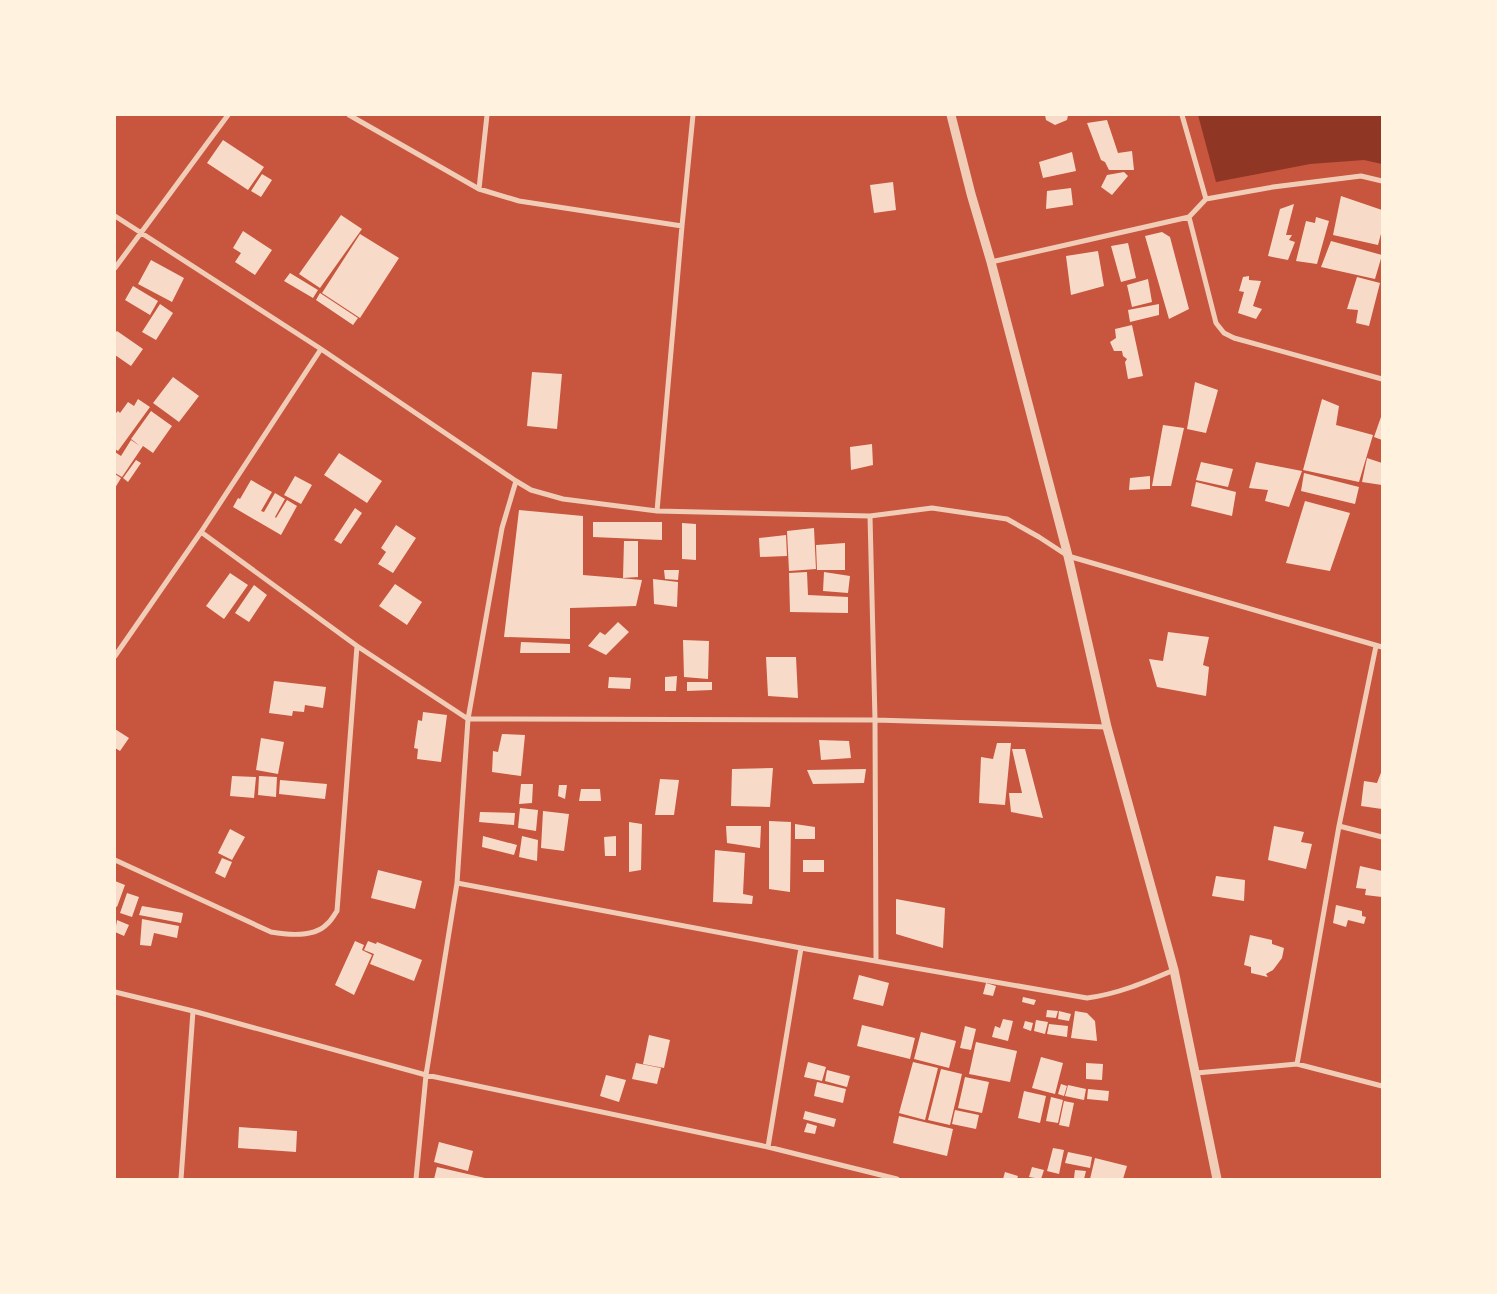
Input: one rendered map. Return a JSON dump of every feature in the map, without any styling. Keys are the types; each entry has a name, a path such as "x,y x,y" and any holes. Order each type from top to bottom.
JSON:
{"street":[{"path":"115,268 228,115"},
{"path":"349,115 479,189 519,201 682,226"},
{"path":"479,189 487,115"},
{"path":"657,511 693,115"},
{"path":"952,115 971,194 992,262 1068,556 1107,727 1174,970 1217,1179"},
{"path":"1182,115 1206,199"},
{"path":"992,262 1189,217 1206,199 1274,187 1361,176 1382,181"},
{"path":"115,216 321,349 531,490 562,499 657,511 870,516 932,508 1007,519 1068,556 1379,646 1339,826 1297,1064"},
{"path":"1189,217 1216,323 1224,333 1234,338 1382,379"},
{"path":"115,656 201,532 321,349"},
{"path":"416,1179 426,1074 456,883 468,718 502,528 516,481"},
{"path":"870,516 875,720 876,961"},
{"path":"201,532 357,646 468,718 875,720 1107,727"},
{"path":"115,860 271,932 290,935 309,933 326,926 336,911 357,646"},
{"path":"1339,826 1382,837"},
{"path":"456,883 801,948 1087,998 1104,996 1137,986 1174,970"},
{"path":"768,1147 801,948"},
{"path":"115,992 193,1011 426,1074 768,1147 897,1179"},
{"path":"181,1179 193,1011"},
{"path":"1196,1073 1297,1064 1382,1086"}],"shaded area":[{"path":"1198,115 1382,115 1382,164 1364,160 1310,164 1216,182"}],"building":[{"path":"1045,115 1068,115 1067,120 1055,125 1046,120"},
{"path":"1107,120 1118,153 1132,151 1134,170 1109,170 1105,162 1101,160 1087,123"},
{"path":"223,140 264,167 248,190 207,163"},
{"path":"1072,152 1076,171 1043,178 1039,162"},
{"path":"1124,172 1128,176 1112,195 1101,187 1107,175"},
{"path":"262,174 272,180 261,197 251,191"},
{"path":"893,182 896,210 874,213 870,185"},
{"path":"1071,188 1073,205 1046,209 1047,191"},
{"path":"1341,196 1382,210 1382,230 1378,245 1333,235"},
{"path":"1294,204 1286,235 1292,235 1289,240 1295,242 1288,260 1268,256 1280,209"},
{"path":"341,215 362,229 320,288 299,274"},
{"path":"1316,217 1329,221 1317,264 1296,261 1306,221 1315,223"},
{"path":"243,231 272,250 255,275 235,262 241,253 233,248"},
{"path":"1162,232 1170,237 1189,309 1169,319 1145,236"},
{"path":"360,234 399,258 360,318 322,293"},
{"path":"1331,241 1382,255 1375,279 1321,267"},
{"path":"1128,243 1136,278 1121,282 1111,246"},
{"path":"1098,251 1104,286 1071,295 1066,256"},
{"path":"151,260 184,278 172,302 138,284"},
{"path":"290,273 318,290 313,298 284,281"},
{"path":"1249,276 1249,280 1261,281 1253,306 1262,309 1256,319 1238,313 1244,292 1239,291 1243,277"},
{"path":"1357,277 1380,283 1369,326 1356,323 1358,310 1347,309"},
{"path":"1148,279 1152,302 1132,307 1127,285"},
{"path":"133,286 158,301 150,315 125,300"},
{"path":"320,293 358,318 353,325 316,300"},
{"path":"160,304 173,313 156,340 142,332"},
{"path":"1159,304 1159,315 1130,322 1128,310"},
{"path":"1132,325 1143,376 1128,379 1125,362 1127,359 1123,356 1122,351 1114,351 1110,342 1116,338 1115,329"},
{"path":"117,331 143,349 131,366 115,355 115,333"},
{"path":"532,372 562,374 557,429 527,426"},
{"path":"173,377 199,396 179,422 153,403"},
{"path":"1195,382 1218,390 1206,433 1187,429"},
{"path":"138,399 150,407 118,451 115,449 115,414 118,411 120,413 128,402 134,406"},
{"path":"1322,399 1339,406 1336,425 1373,435 1359,482 1303,470"},
{"path":"151,411 172,426 153,453 143,446 122,477 115,473 115,452 121,456 131,440 140,446 131,439"},
{"path":"1382,414 1382,440 1374,437"},
{"path":"1163,425 1184,428 1171,486 1152,486"},
{"path":"872,444 873,465 851,470 850,447"},
{"path":"339,453 382,481 367,503 324,475"},
{"path":"1367,458 1382,463 1382,485 1362,482"},
{"path":"136,460 141,463 128,482 123,478"},
{"path":"1201,462 1233,469 1228,487 1196,480"},
{"path":"1256,462 1302,471 1289,507 1265,501 1268,490 1249,488"},
{"path":"1304,473 1359,487 1355,504 1301,491"},
{"path":"115,474 121,478 115,488"},
{"path":"295,476 312,485 301,504 284,495"},
{"path":"1150,476 1150,489 1129,490 1130,478"},
{"path":"251,480 272,492 261,511 264,512 275,493 285,499 276,518 287,500 297,506 281,535 233,507"},
{"path":"1196,482 1236,492 1232,516 1191,506"},
{"path":"1305,501 1350,513 1330,571 1286,563"},
{"path":"355,508 362,513 341,544 334,540"},
{"path":"519,510 583,516 583,575 642,580 636,606 570,608 570,639 504,637"},
{"path":"593,522 662,522 662,540 593,537"},
{"path":"682,523 696,524 696,560 682,559"},
{"path":"396,525 416,538 393,573 378,564 386,552 381,548"},
{"path":"814,528 816,569 789,571 787,531"},
{"path":"786,535 787,556 760,557 759,538"},
{"path":"624,541 638,541 638,577 623,578"},
{"path":"845,543 845,570 817,570 816,545"},
{"path":"664,570 679,570 678,580 665,579"},
{"path":"807,572 808,595 848,597 848,613 790,612 789,573"},
{"path":"824,572 850,576 848,593 823,591"},
{"path":"230,573 248,585 224,619 206,606"},
{"path":"653,579 678,582 677,607 654,604"},
{"path":"395,584 422,602 407,625 379,606"},
{"path":"254,585 267,595 249,622 235,613"},
{"path":"618,622 629,632 606,655 588,646 600,632 605,635"},
{"path":"1168,632 1209,637 1203,665 1209,667 1206,696 1157,687 1149,659 1163,661"},
{"path":"683,640 709,641 708,679 684,677"},
{"path":"521,642 570,644 570,653 520,653"},
{"path":"766,657 796,657 798,698 768,696"},
{"path":"677,676 676,691 665,691 665,677"},
{"path":"609,677 631,678 630,689 608,688"},
{"path":"274,681 326,687 323,708 305,705 304,712 293,711 292,716 269,713"},
{"path":"687,682 712,682 712,690 687,691"},
{"path":"423,712 447,715 441,762 417,759 418,749 414,748 418,720 422,721"},
{"path":"115,729 129,738 120,751 115,748"},
{"path":"502,734 525,735 521,776 492,772 493,751 498,752"},
{"path":"261,738 284,742 278,774 256,770"},
{"path":"819,740 849,741 851,758 821,760"},
{"path":"997,743 1011,743 1005,805 979,803 981,757 993,759"},
{"path":"1012,749 1025,749 1043,818 1011,812 1009,793 1022,793"},
{"path":"773,768 770,807 731,806 732,769"},
{"path":"866,769 864,783 813,784 807,770"},
{"path":"1382,770 1382,809 1361,806 1364,781 1377,783"},
{"path":"232,776 256,777 254,798 230,796"},
{"path":"259,776 277,777 276,797 258,795"},
{"path":"660,779 679,780 674,815 655,815"},
{"path":"280,780 327,784 325,799 279,794"},
{"path":"521,784 533,784 532,803 519,804"},
{"path":"559,785 567,785 565,799 558,796"},
{"path":"581,789 600,789 601,801 579,801"},
{"path":"520,808 538,810 536,831 518,828"},
{"path":"543,811 569,814 564,851 541,848"},
{"path":"480,812 515,813 514,825 479,822"},
{"path":"769,821 791,822 790,892 769,889"},
{"path":"629,822 642,824 641,870 629,872"},
{"path":"795,824 815,827 815,839 795,839"},
{"path":"726,826 761,826 760,848 727,843"},
{"path":"1274,826 1304,832 1301,842 1312,844 1306,869 1268,860"},
{"path":"230,829 245,837 232,860 218,853"},
{"path":"483,836 517,845 514,855 482,847"},
{"path":"522,836 538,840 537,861 519,857"},
{"path":"616,836 616,856 605,856 604,837"},
{"path":"715,850 745,853 743,894 753,896 752,904 713,902"},
{"path":"222,858 232,862 225,878 215,873"},
{"path":"803,860 824,860 824,872 803,872"},
{"path":"1360,866 1382,871 1382,897 1365,895 1366,889 1356,888"},
{"path":"378,870 422,881 415,909 371,898"},
{"path":"1216,876 1245,880 1244,901 1212,896"},
{"path":"115,881 125,885 117,907 115,906"},
{"path":"127,893 139,897 132,917 120,913"},
{"path":"896,899 945,908 943,948 896,934"},
{"path":"1336,905 1362,911 1362,916 1366,917 1364,924 1348,920 1346,927 1333,923"},
{"path":"142,906 183,913 181,923 139,915"},
{"path":"142,919 179,926 177,938 154,933 151,946 140,945"},
{"path":"117,920 129,925 124,936 115,932"},
{"path":"1250,935 1272,940 1272,944 1284,948 1282,958 1273,970 1266,974 1268,977 1251,973 1251,967 1244,965"},
{"path":"355,941 364,945 362,950 372,955 354,995 335,985"},
{"path":"368,941 376,944 377,942 422,960 414,981 370,964 374,954 364,950"},
{"path":"859,975 889,983 883,1006 853,999"},
{"path":"986,983 996,986 993,996 983,994"},
{"path":"1023,997 1036,1000 1034,1005 1022,1002"},
{"path":"1047,1010 1058,1011 1056,1018 1046,1017"},
{"path":"1059,1011 1071,1014 1069,1021 1058,1019"},
{"path":"1075,1011 1087,1013 1095,1021 1097,1041 1071,1038"},
{"path":"1003,1019 1013,1021 1008,1041 992,1037 995,1026 1000,1028"},
{"path":"1036,1020 1048,1022 1045,1034 1034,1031"},
{"path":"1025,1021 1033,1023 1031,1031 1023,1028"},
{"path":"1049,1024 1068,1026 1067,1037 1047,1034"},
{"path":"862,1025 915,1038 910,1059 857,1046"},
{"path":"965,1026 976,1029 971,1050 960,1048"},
{"path":"921,1032 956,1041 949,1068 914,1059"},
{"path":"649,1035 670,1040 664,1068 643,1064"},
{"path":"976,1042 1017,1051 1010,1082 969,1074"},
{"path":"1041,1057 1063,1063 1055,1094 1032,1088"},
{"path":"808,1062 826,1067 822,1081 804,1077"},
{"path":"913,1062 938,1068 925,1120 899,1113"},
{"path":"636,1063 661,1068 657,1084 632,1079"},
{"path":"1086,1063 1103,1064 1102,1080 1086,1079"},
{"path":"941,1069 962,1074 950,1125 928,1120"},
{"path":"827,1070 850,1076 847,1087 825,1081"},
{"path":"606,1075 626,1080 619,1102 600,1096"},
{"path":"965,1077 989,1082 982,1113 958,1108"},
{"path":"817,1082 846,1089 843,1103 814,1096"},
{"path":"1061,1084 1067,1086 1064,1096 1058,1094"},
{"path":"1068,1085 1086,1089 1084,1100 1065,1096"},
{"path":"1088,1089 1109,1091 1108,1101 1087,1099"},
{"path":"1024,1091 1046,1096 1040,1123 1018,1118"},
{"path":"1051,1097 1063,1100 1058,1123 1046,1121"},
{"path":"1064,1101 1074,1103 1069,1127 1059,1125"},
{"path":"955,1110 979,1115 976,1129 952,1124"},
{"path":"805,1111 836,1119 834,1127 803,1119"},
{"path":"899,1116 953,1129 947,1156 893,1143"},
{"path":"807,1123 817,1126 815,1134 804,1132"},
{"path":"239,1127 297,1131 296,1152 238,1148"},
{"path":"439,1142 473,1151 468,1171 434,1162"},
{"path":"1053,1148 1064,1150 1059,1174 1047,1171"},
{"path":"1068,1152 1092,1157 1090,1168 1065,1163"},
{"path":"1095,1158 1127,1166 1123,1179 1090,1179"},
{"path":"437,1167 485,1178 485,1179 434,1179"},
{"path":"1032,1167 1044,1170 1041,1179 1029,1177"},
{"path":"1075,1170 1086,1171 1084,1179 1074,1178"},
{"path":"1005,1172 1018,1176 1017,1179 1003,1179"}]}
